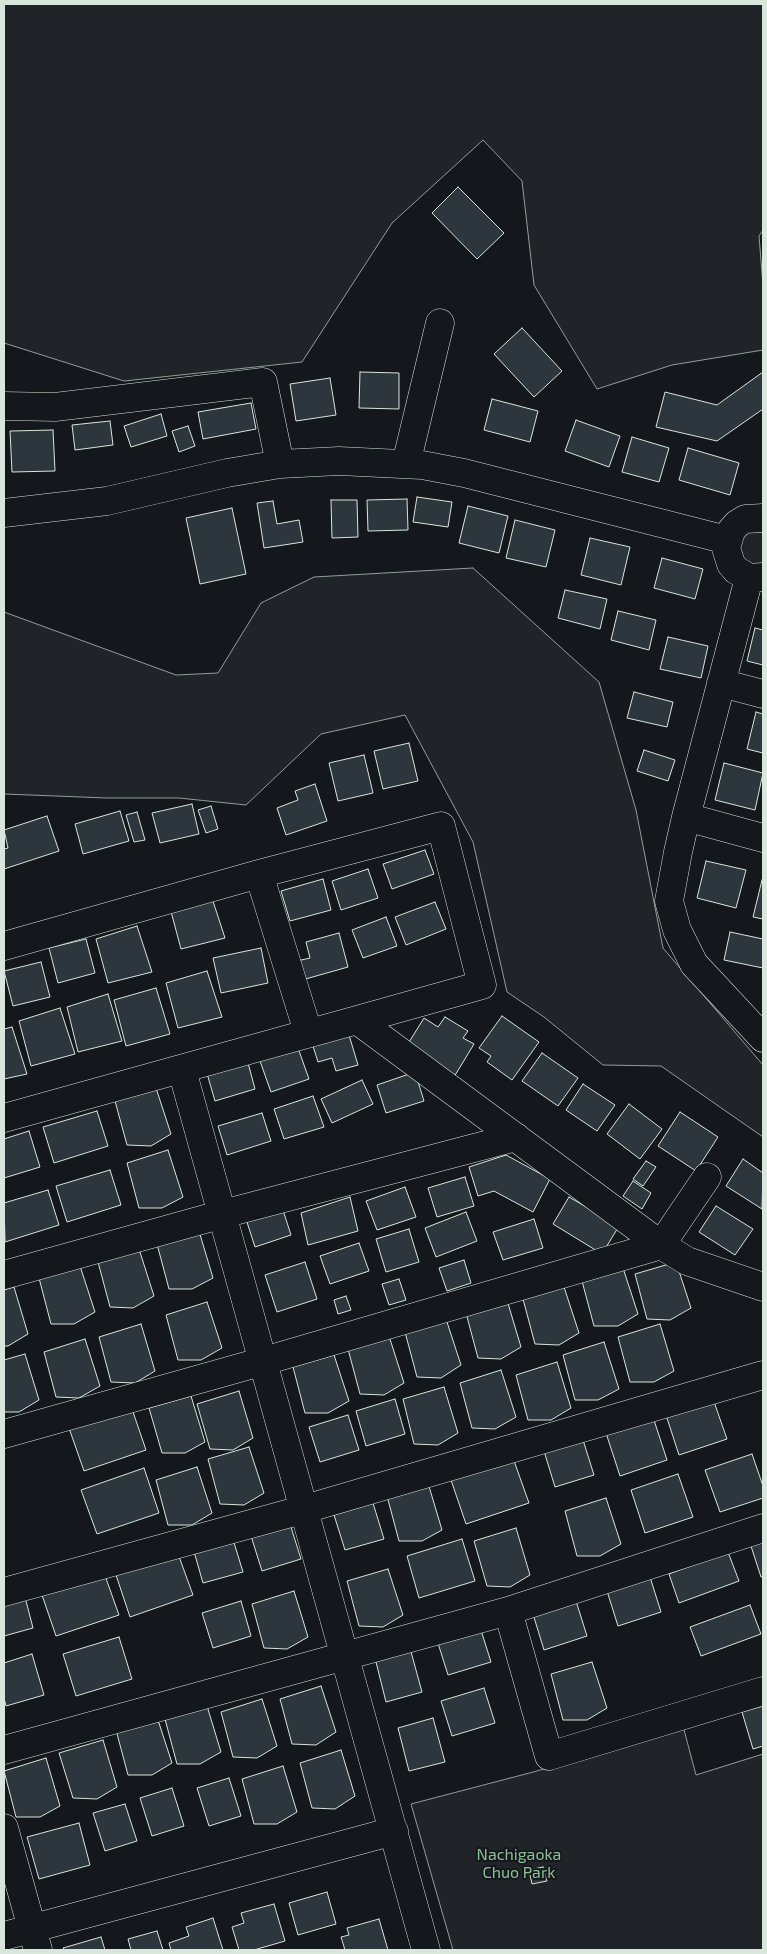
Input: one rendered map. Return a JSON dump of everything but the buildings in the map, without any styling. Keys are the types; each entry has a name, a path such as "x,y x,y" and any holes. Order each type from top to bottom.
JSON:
{"street":[{"path":"406,464 440,323"},
{"path":"4,406 55,407 263,382 280,464"},
{"path":"4,513 107,501 227,473 280,464 339,461 406,464 464,473 727,540"},
{"path":"763,518 745,519 737,524 727,540 727,556 731,564 736,570 756,577 721,683 686,817 669,901 677,930 694,964 763,1038"},
{"path":"721,683 763,694"},
{"path":"686,817 763,838"},
{"path":"4,946 259,874 441,826 482,985 4,1118"},
{"path":"259,874 308,1032"},
{"path":"357,1020 660,1245 687,1262 763,1287"},
{"path":"182,1070 426,1950"},
{"path":"4,1275 223,1214 516,1137"},
{"path":"4,1434 264,1362 660,1245 707,1176"},
{"path":"4,1592 305,1510 763,1375"},
{"path":"4,1750 508,1611 763,1528"},
{"path":"508,1611 549,1756 763,1691"},
{"path":"4,1828 35,1940"},
{"path":"4,1936 35,1940 394,1831"}],"green space":[{"path":"4,4 763,4 763,230 759,236 763,285 763,350 672,365 597,389 534,285 522,181 483,140 392,223 302,362 124,381 4,343"},
{"path":"748,532 763,532 763,566 756,568 740,559 739,541"},
{"path":"473,568 599,682 636,810 663,948 763,1065 763,1137 661,1066 603,1065 544,1017 507,992 473,842 405,715 321,734 246,805 179,798 107,798 4,794 4,612 176,675 218,673 261,603 314,577"},
{"name":"Nachigaoka Chuo Park","path":"683,1726 696,1775 763,1754 763,1950 453,1950 411,1804 537,1771"}]}
